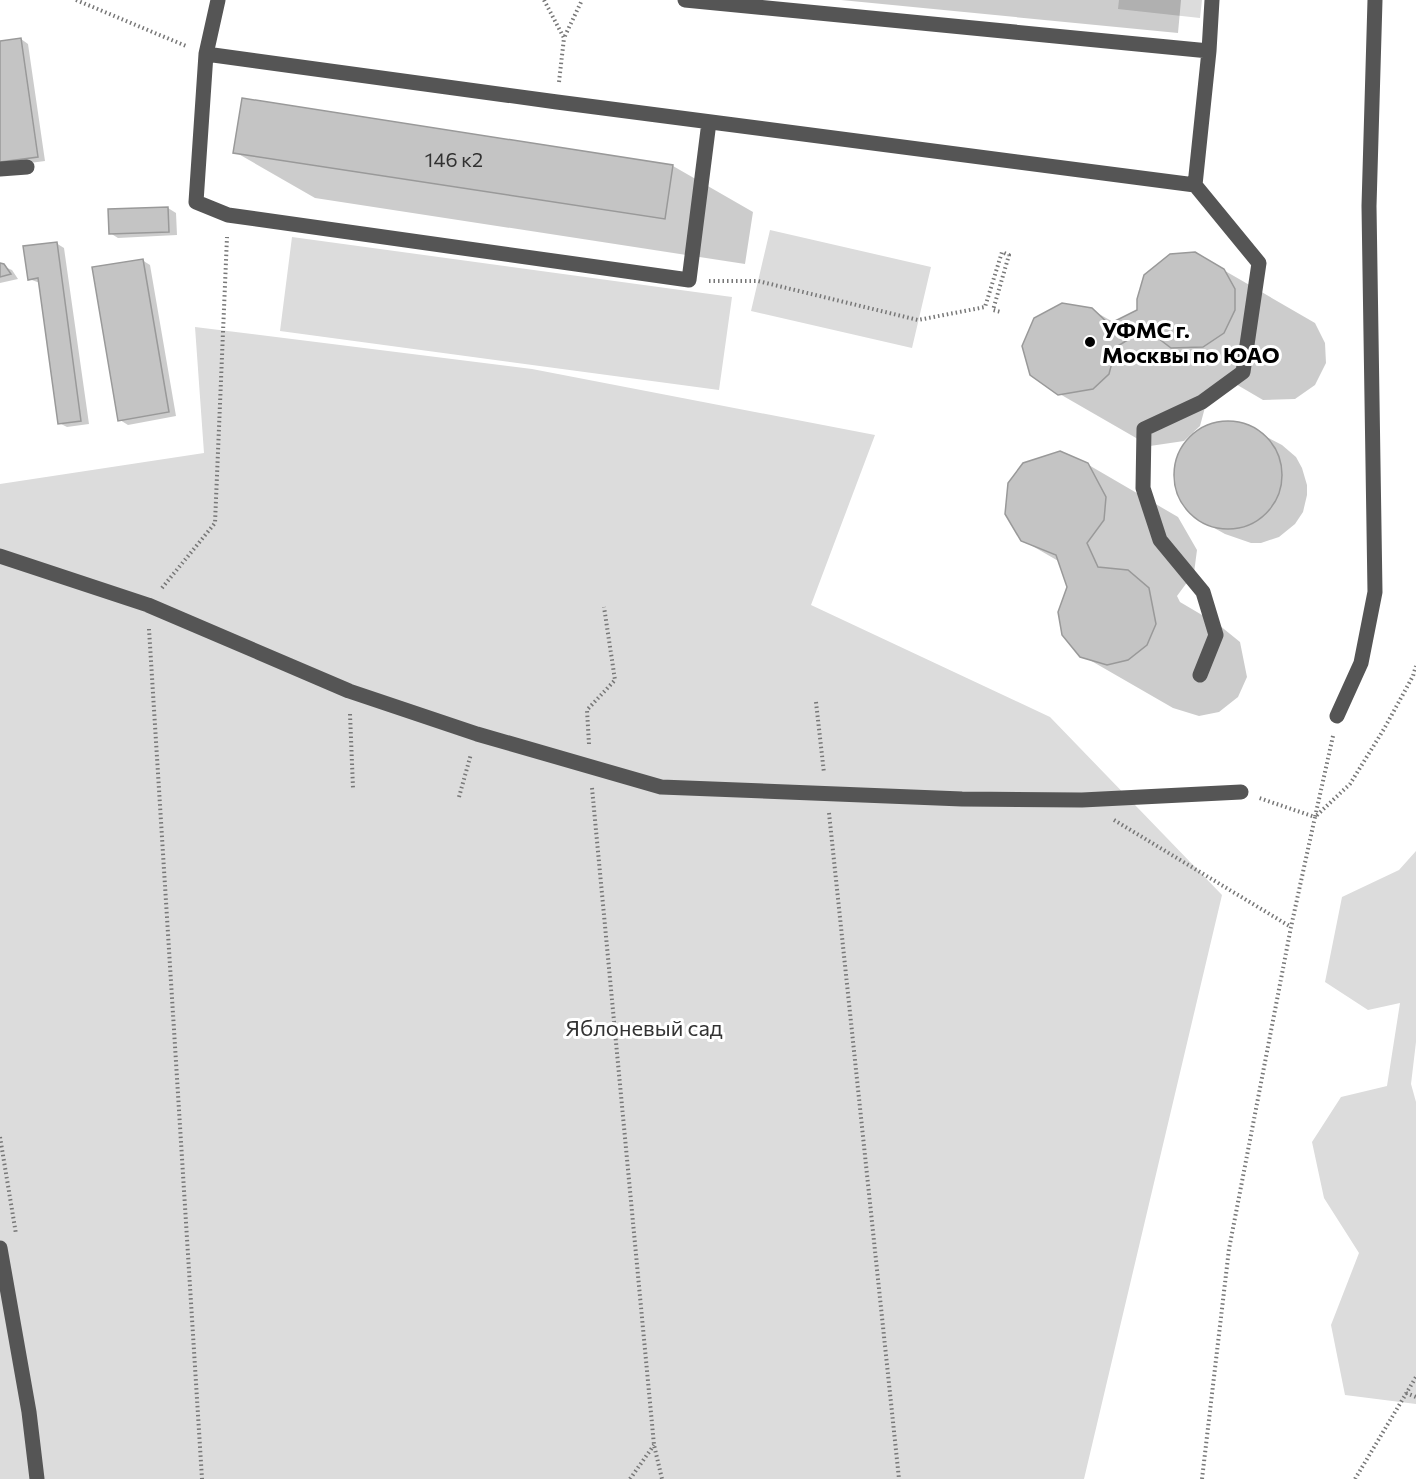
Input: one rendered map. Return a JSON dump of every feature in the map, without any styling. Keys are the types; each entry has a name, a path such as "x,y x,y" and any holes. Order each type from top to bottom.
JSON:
{"street":[{"path":"218,0 206,54 196,202 228,215 689,280 709,122"},
{"path":"685,0 1209,51"},
{"path":"1195,185 1212,0"},
{"path":"1337,716 1360,663 1375,592 1369,206 1374,0"},
{"path":"206,54 1195,185 1259,263 1243,372 1202,402 1144,429 1143,488 1160,540 1203,592 1216,635 1200,675"},
{"path":"0,170 27,167"},
{"path":"0,556 148,605 349,691 477,734 660,788 962,799 1082,800 1241,792"},
{"path":"0,1248 29,1412 37,1479"}],"path":[{"path":"76,0 206,54"},
{"path":"544,0 564,38"},
{"path":"557,102 564,38 582,0"},
{"path":"202,1479 148,605 215,523 228,215"},
{"path":"689,280 758,281 918,320 985,307 1002,252 1009,255 993,310 1001,312"},
{"path":"604,607 615,680 587,710 590,767 654,1445 662,1479"},
{"path":"1315,817 1350,784 1384,729 1413,676 1416,666"},
{"path":"349,691 353,788"},
{"path":"816,702 899,1479"},
{"path":"1202,1479 1229,1249 1291,927 1337,716"},
{"path":"459,797 477,734"},
{"path":"1241,792 1315,817"},
{"path":"1082,800 1291,927"},
{"path":"1355,1479 1416,1377"},
{"path":"1406,1393 1416,1397"},
{"path":"630,1479 654,1445"}],"green space":[{"path":"1119,0 1202,0 1200,18 1118,9"},
{"path":"770,230 931,267 912,348 751,311"},
{"path":"292,237 732,297 719,390 280,331"},
{"name":"Яблоневый сад","path":"195,327 532,369 875,435 811,605 1050,717 1222,895 1084,1479 0,1479 0,484 204,453"},
{"path":"1416,851 1416,1042 1411,1084 1416,1102 1416,1404 1345,1395 1331,1325 1359,1253 1324,1198 1312,1142 1341,1097 1387,1086 1400,1003 1368,1010 1325,982 1342,897 1399,870"}],"building":[{"path":"21,38 38,157 0,162 0,41"},
{"path":"242,98 673,165 665,219 233,153"},
{"path":"168,207 169,232 109,234 108,209"},
{"path":"57,242 81,421 58,424 38,278 28,280 23,246"},
{"path":"1195,252 1224,269 1235,289 1235,310 1224,333 1203,347 1171,348 1146,329 1116,347 1109,374 1093,389 1058,395 1030,375 1022,346 1034,318 1062,303 1092,308 1109,324 1137,310 1137,299 1144,275 1170,254"},
{"path":"143,259 169,412 118,421 92,267"},
{"path":"0,263 4,264 11,274 0,277"},
{"path":"1228,421 1249,425 1266,437 1278,454 1282,475 1278,496 1266,513 1249,525 1228,529 1207,525 1190,513 1178,496 1174,475 1178,454 1190,437 1207,425"},
{"path":"1060,451 1088,463 1106,497 1104,520 1087,543 1098,567 1128,570 1149,588 1156,624 1147,645 1128,660 1107,665 1080,657 1062,635 1058,612 1067,587 1056,555 1021,541 1005,514 1008,483 1023,463"}],"place":[{"name":"УФМС г. Москвы по ЮАО","path":"1090,342"}]}
